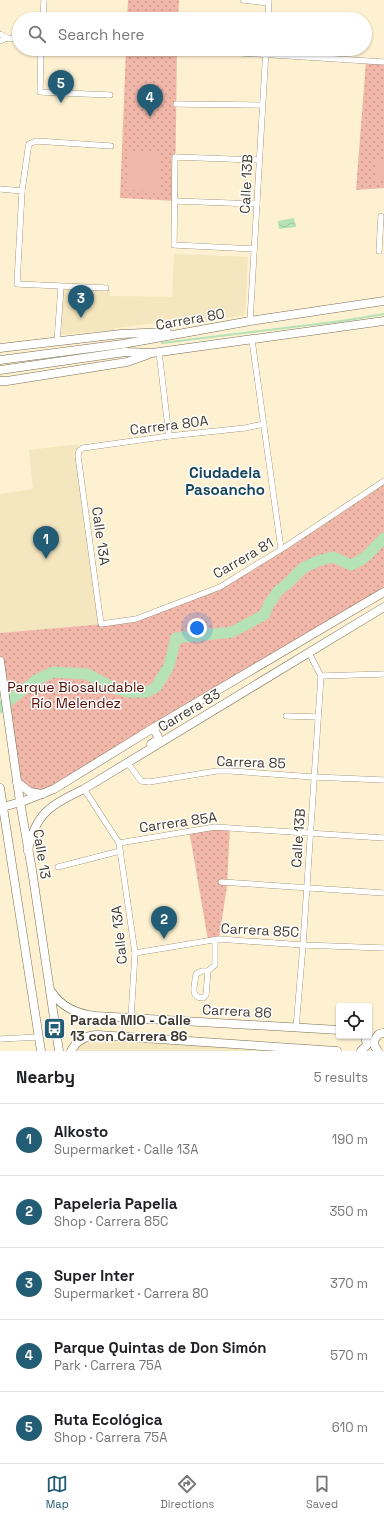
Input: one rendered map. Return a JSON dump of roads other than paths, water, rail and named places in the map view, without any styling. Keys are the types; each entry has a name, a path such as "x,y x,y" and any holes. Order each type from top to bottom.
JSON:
{"main road":[{"name":"Carrera 80","path":"0,360 123,344 250,321 384,301"},
{"name":"Carrera 80","path":"0,370 125,352 156,353 384,321"},
{"path":"1,347 121,334 206,330"},
{"path":"2,382 127,362 156,353"},
{"name":"Carrera 83","path":"3,807 54,789 150,730 384,592"},
{"name":"Carrera 83","path":"28,851 31,836 37,822 46,811 61,800 84,789 384,607"},
{"name":"Calle 13","path":"0,661 20,802 59,1051"},
{"path":"174,734 168,732 166,726 167,723 177,717 178,714"},
{"path":"147,750 158,737 155,731 150,730"},
{"path":"17,782 30,792 42,794"},
{"path":"0,788 41,1051"},
{"path":"54,789 61,800"},
{"name":"Carrera 86","path":"49,986 59,1002 80,1013 96,1016 336,1030"},
{"path":"372,1032 383,1033"},
{"path":"378,1051 375,1048 374,1040 379,1034 383,1033"},
{"path":"71,1051 76,1043 84,1037 98,1035 337,1051"},
{"path":"361,1051 367,1045 366,1039"}],"street":[{"path":"43,12 44,0"},
{"path":"243,0 268,1 268,12"},
{"path":"0,34 7,38 12,38"},
{"path":"0,41 7,38"},
{"path":"41,56 40,92 110,95"},
{"name":"Calle 13B","path":"250,321 266,56"},
{"path":"313,56 384,62"},
{"path":"176,104 262,105"},
{"path":"106,288 17,284 22,190 29,144 36,141 111,146"},
{"path":"254,249 174,245 175,157 259,160"},
{"path":"0,189 22,190"},
{"path":"175,201 257,204"},
{"path":"381,249 382,216"},
{"path":"57,342 61,287"},
{"path":"252,340 281,549"},
{"path":"156,353 169,436"},
{"name":"Carrera 80A","path":"79,451 83,448 169,436 245,428 264,424"},
{"name":"Calle 13A","path":"79,451 78,456 101,624"},
{"name":"Carrera 81","path":"101,624 136,619 220,586 281,549 384,481"},
{"path":"309,653 321,676 384,674"},
{"name":"Calle 13B","path":"296,1028 304,945 321,676"},
{"path":"286,716 318,717"},
{"name":"Carrera 85","path":"127,762 141,781 149,782 217,771 384,780"},
{"name":"Calle 13A","path":"84,789 119,843 135,953 132,1018"},
{"name":"Carrera 85A","path":"119,843 215,827 384,838"},
{"path":"58,867 120,851"},
{"path":"220,882 384,893"},
{"path":"208,971 206,995 203,998 198,998 194,991 196,974 213,968 216,962 215,940"},
{"name":"Carrera 85C","path":"135,953 215,940 384,948"},
{"path":"0,1039 39,1037"}],"water":[{"path":"294,218 296,227 279,229 278,221"}],"waterway":[{"path":"162,343 342,321 384,314"},
{"path":"0,708 36,680 53,672 87,674 114,688 128,692 147,692 156,687 169,666 176,638 232,632 264,615 269,604 278,591 303,568 318,561 333,557 351,565 357,563 384,538"}],"place":[{"name":"Ruta Ecológica","path":"61,103"},
{"name":"Parque Quintas de Don Simón","path":"150,117"},
{"name":"Super Inter","path":"81,318"},
{"name":"Alkosto","path":"46,559"},
{"name":"Papeleria Papelia","path":"164,939"},
{"name":"Parada MIO - Calle 13 con Carrera 86","path":"55,1028"}],"district":[{"name":"Ciudadela Pasoancho","path":"225,480"}],"park label":[{"name":"Parque Biosaludable Río Melendez","path":"76,696"}]}
